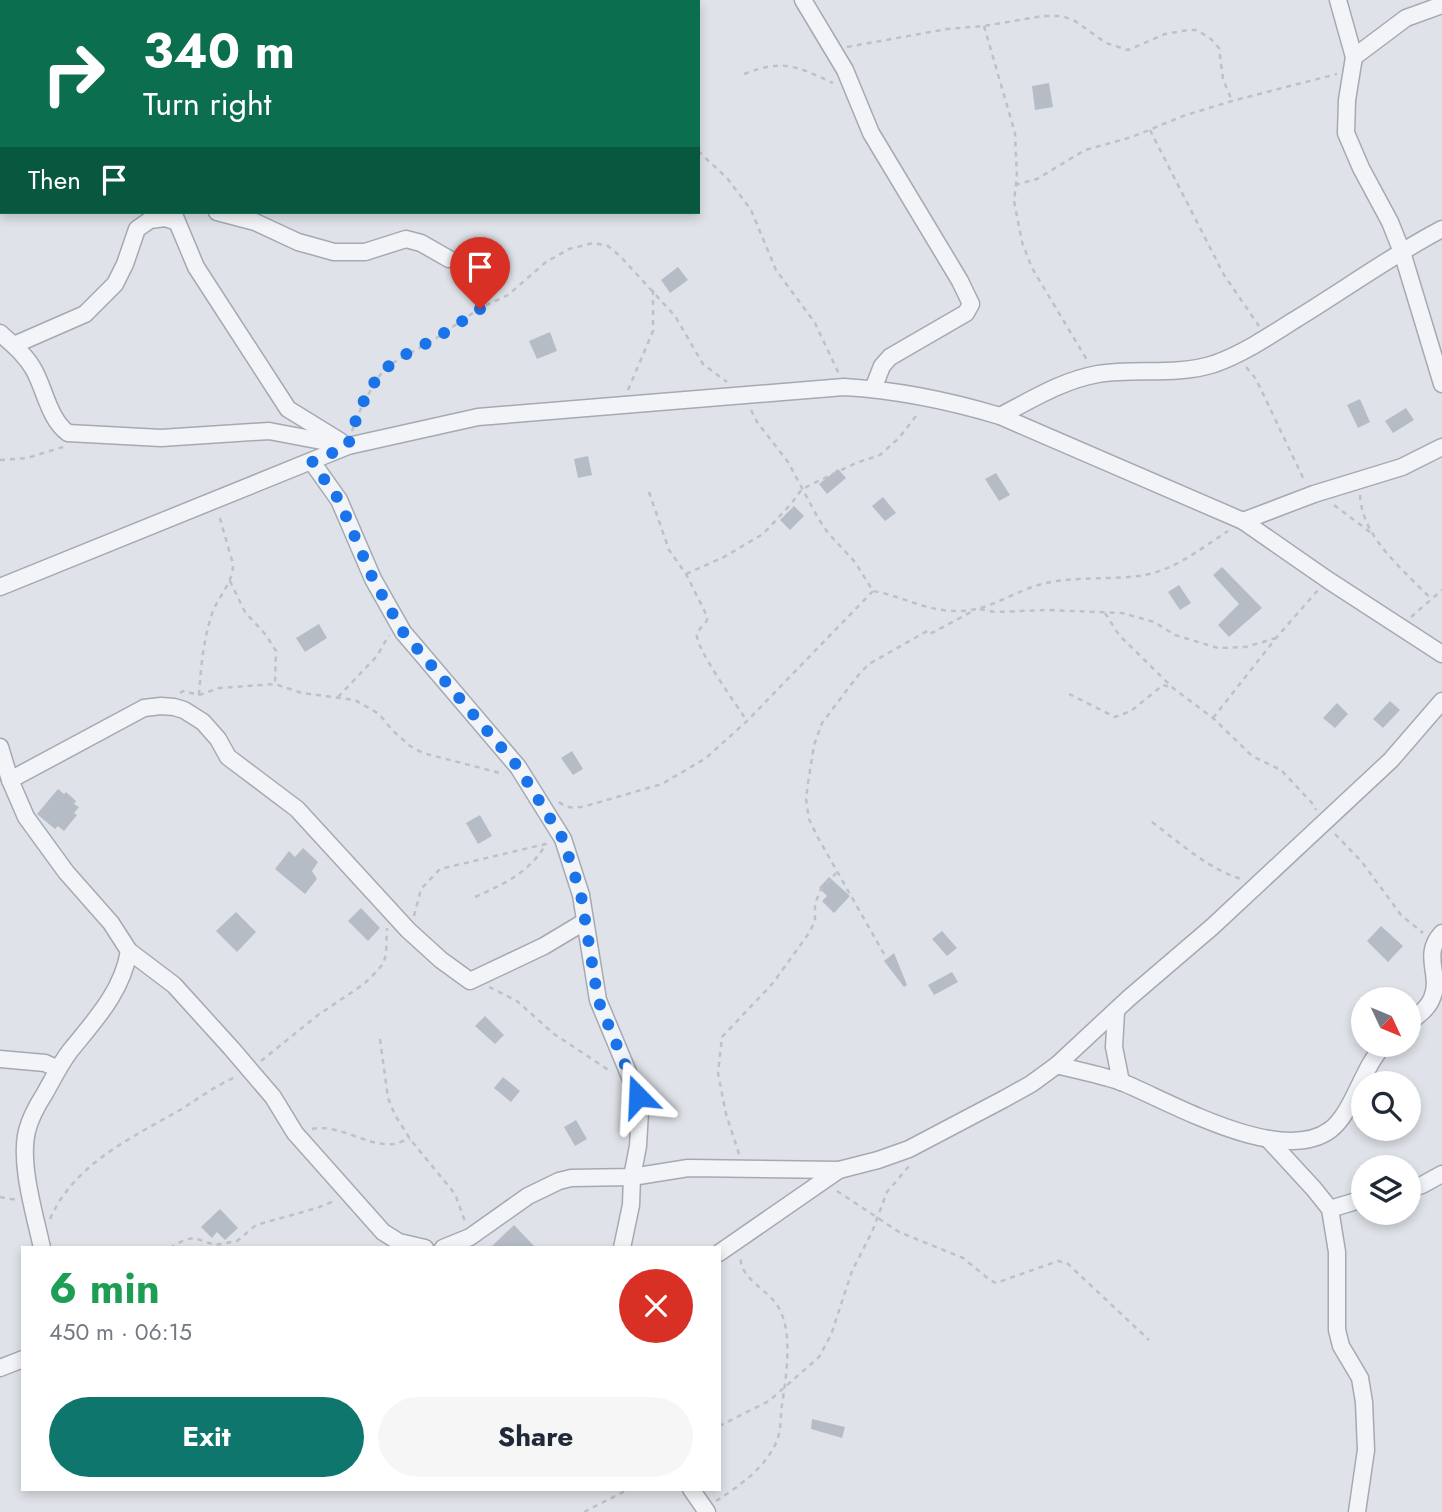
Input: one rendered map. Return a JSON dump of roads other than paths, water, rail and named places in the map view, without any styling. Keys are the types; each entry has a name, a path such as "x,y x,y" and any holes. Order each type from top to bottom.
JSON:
{"street":[{"path":"803,0 845,70 871,133 971,303 966,313 890,357 882,366 873,389"},
{"path":"1338,0 1352,45 1346,133 1360,168 1391,222 1442,384"},
{"path":"1352,64 1406,18 1442,5"},
{"path":"225,214 255,222 298,242 334,252 365,252 406,239 421,243 449,259"},
{"path":"14,345 92,309 115,284 137,229 150,220 175,217 196,267 288,409 348,446"},
{"path":"1000,416 1054,388 1096,374 1176,372 1216,363 1267,338 1442,229"},
{"path":"0,333 14,345 33,369 57,420 68,433 161,438 269,430 348,446"},
{"path":"0,587 348,446 478,417 844,387 930,399 1000,416 1243,521 1442,654"},
{"path":"1243,521 1314,494 1402,467 1442,447"},
{"path":"312,462 339,500 373,579 394,619 530,784 563,839 581,895 598,1000 635,1085 640,1111 631,1205 622,1246"},
{"path":"448,1246 471,1237 528,1196 559,1181 570,1178 632,1177 688,1168 839,1170 909,1149 1031,1084 1057,1065 1324,824 1391,760 1442,701"},
{"path":"10,780 144,708 161,706 184,710 203,722 236,765 254,775 297,809 408,930 440,960 470,981 544,946 584,922"},
{"path":"0,747 10,780 26,817 43,842 111,923 129,951 173,985 252,1072 273,1097 295,1133 383,1232 399,1242 416,1246"},
{"path":"1421,1011 1432,1000 1435,988 1432,954 1438,937"},
{"path":"41,1244 27,1171 26,1132 58,1069 100,1017 120,981 129,951"},
{"path":"1116,1012 1114,1047 1121,1082"},
{"path":"1057,1065 1121,1082 1244,1134 1300,1143 1315,1139 1341,1120 1375,1057"},
{"path":"0,1059 45,1063 58,1069"},
{"path":"1268,1139 1330,1209 1337,1252 1337,1330 1341,1346 1360,1378 1364,1402 1366,1450 1359,1510"},
{"path":"721,1252 839,1170"},
{"path":"1421,1185 1442,1174"},
{"path":"1330,1209 1351,1203"},
{"path":"0,1368 21,1360"},
{"path":"692,1491 706,1511"}]}
